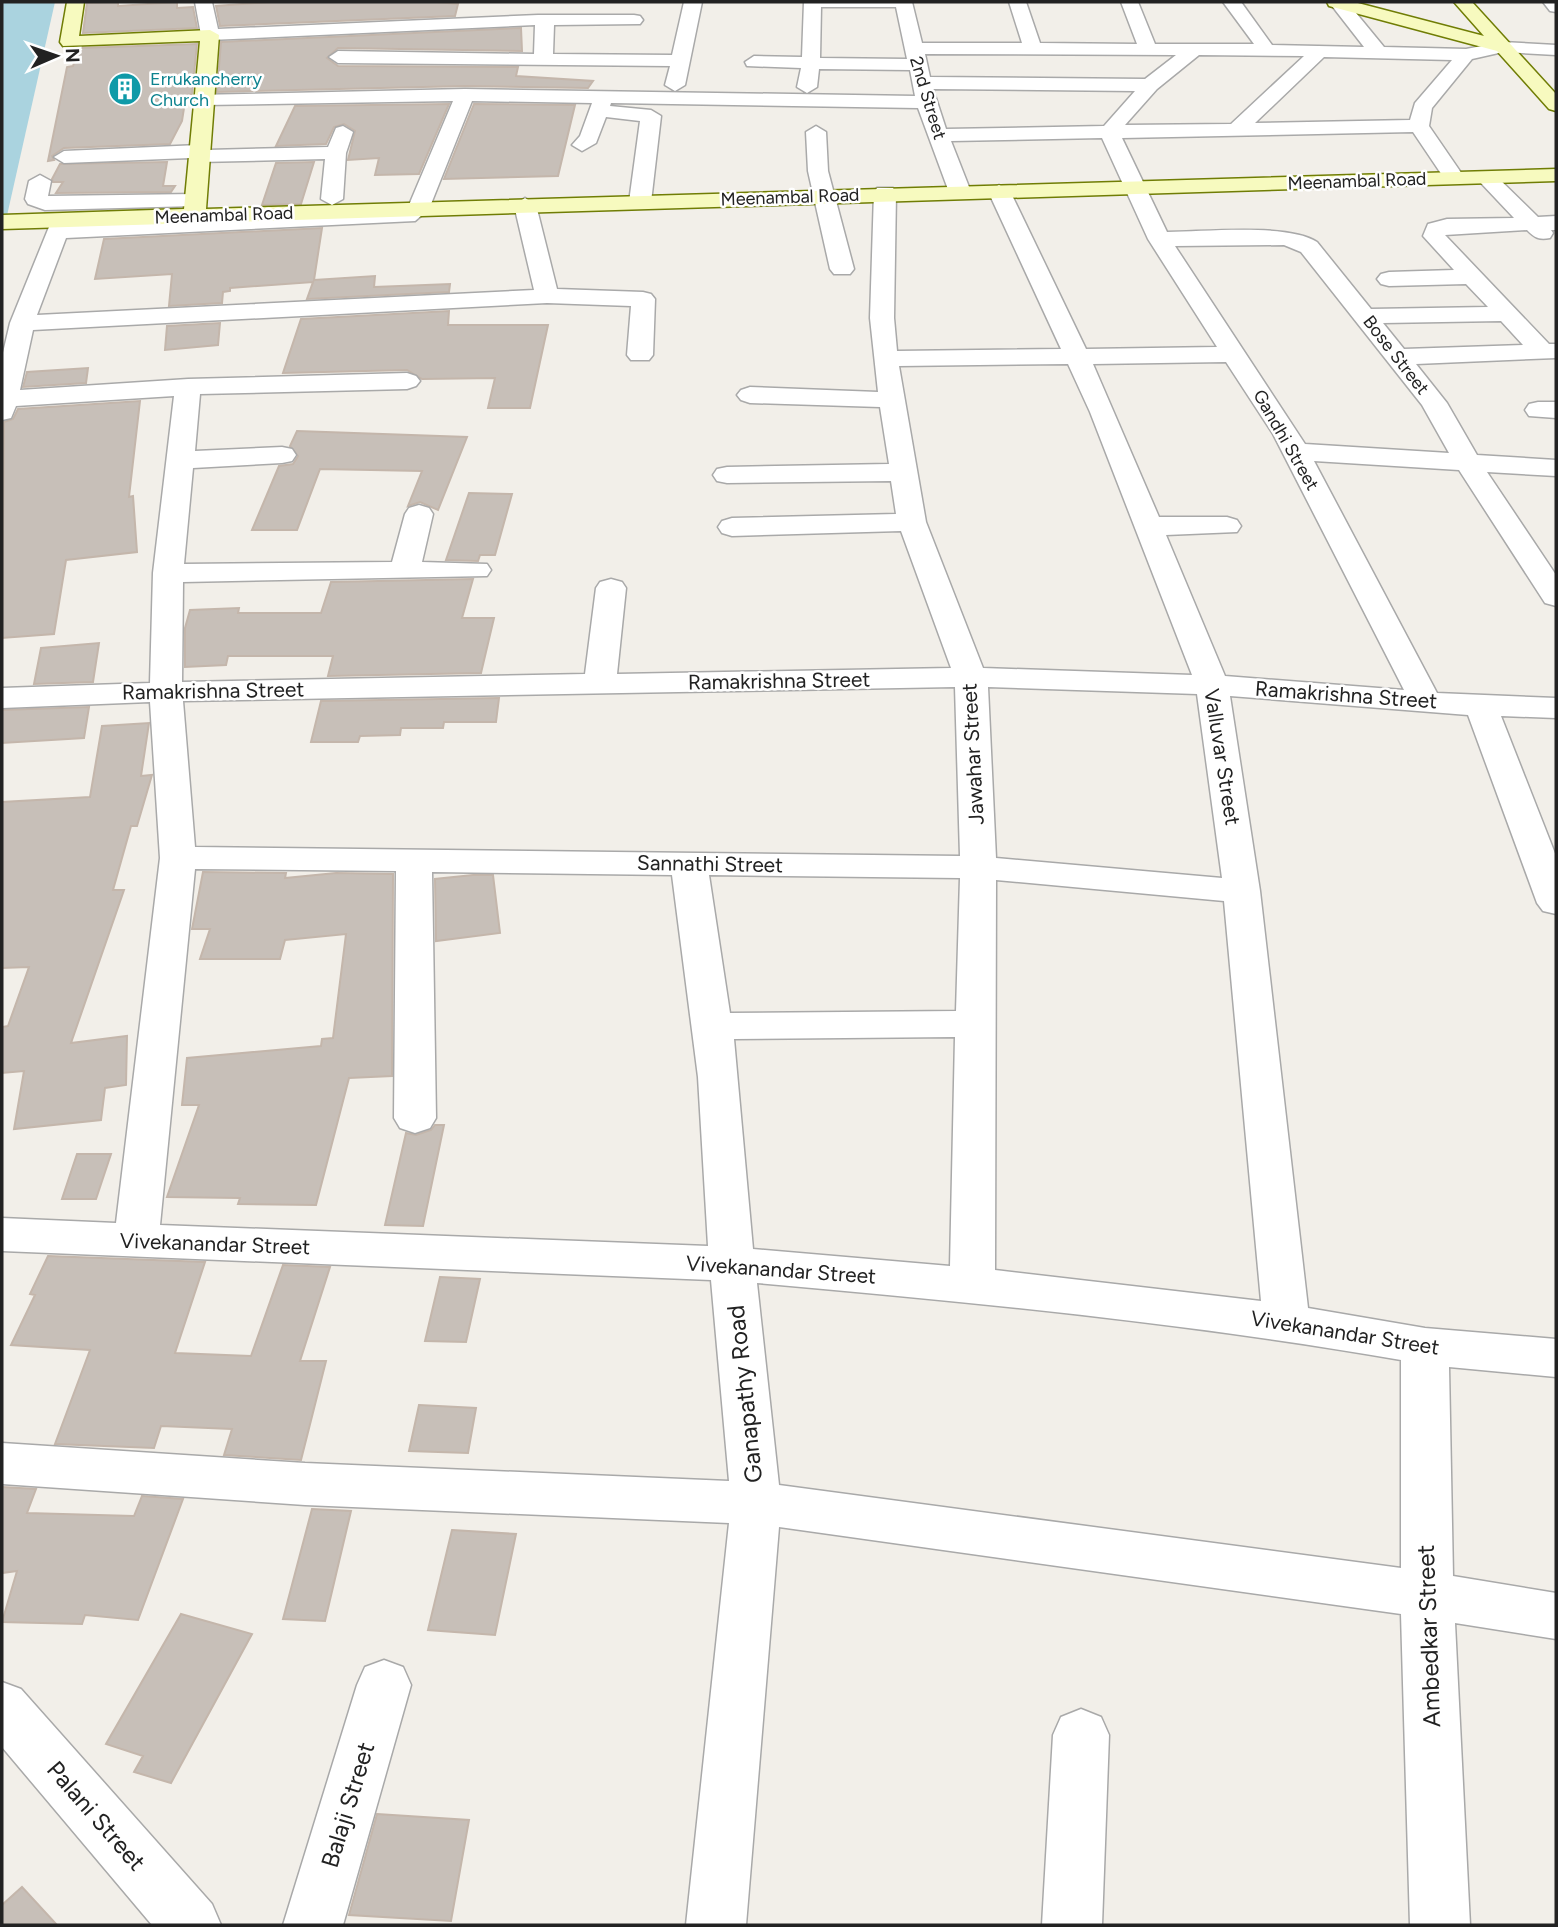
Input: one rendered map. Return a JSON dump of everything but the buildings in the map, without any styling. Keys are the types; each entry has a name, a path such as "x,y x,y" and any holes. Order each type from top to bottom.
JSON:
{"main road":[{"path":"75,2 69,42 209,34 195,206"},
{"path":"1337,2 1503,47"},
{"path":"1463,2 1556,105"},
{"name":"Meenambal Road","path":"2,222 195,206 525,205 1556,176"}],"street":[{"path":"671,99 693,2"},
{"path":"805,100 811,63 812,2 904,2"},
{"name":"2nd Street","path":"904,2 920,74 960,192"},
{"path":"1018,2 1033,49"},
{"path":"1130,2 1148,49"},
{"path":"1232,2 1267,50"},
{"path":"1337,2 1378,52"},
{"path":"1552,2 1556,7"},
{"path":"208,3 209,34 343,27 366,20 634,20"},
{"path":"538,20 545,24 543,60"},
{"path":"330,76 343,27"},
{"path":"601,105 671,99 805,100 1033,49 1267,50 1466,55 1503,47 1556,50"},
{"path":"1110,132 1150,85 1193,51"},
{"path":"1237,130 1320,51"},
{"path":"1454,177 1419,125 1422,107 1466,55"},
{"path":"203,99 330,76 543,60 681,61"},
{"path":"754,62 811,63 920,74 1150,85"},
{"path":"330,76 465,95 601,105 651,116 640,202"},
{"path":"407,382 188,387 3,406 22,323 57,232 397,219 420,204 465,95"},
{"path":"582,145 589,139 601,105"},
{"path":"939,135 1419,125"},
{"path":"332,199 336,153 343,132"},
{"path":"816,132 818,170 827,196 842,269"},
{"name":"Gandhi Street","path":"1110,132 1133,188 1159,239 1296,452 1425,700"},
{"path":"64,158 199,153 336,153"},
{"path":"1487,178 1556,247"},
{"path":"40,181 36,199 45,204 195,206 332,199 420,204"},
{"name":"Valluvar Street","path":"999,191 1103,412 1212,685 1242,891 1286,1322"},
{"name":"Jawahar Street","path":"885,193 882,318 912,523 971,677 978,867 972,1285"},
{"path":"525,205 547,296"},
{"path":"1549,351 1505,314 1434,236 1436,229 1447,226 1556,223"},
{"name":"Bose Street","path":"1159,239 1284,238 1300,241 1343,286 1433,403 1469,464 1556,597"},
{"path":"1389,279 1471,277"},
{"path":"22,323 547,296 643,299 640,355"},
{"path":"1365,316 1505,314"},
{"path":"1396,357 1549,351"},
{"path":"886,359 1076,354 1234,354"},
{"path":"136,1241 178,858 166,692 168,573 188,387"},
{"path":"750,395 892,400"},
{"path":"1296,452 1556,468"},
{"path":"180,460 282,455"},
{"path":"727,475 904,472"},
{"path":"404,571 419,514"},
{"path":"732,527 912,523"},
{"path":"1149,526 1227,526"},
{"path":"168,573 476,570"},
{"path":"600,684 611,588"},
{"name":"Ramakrishna Street","path":"2,698 166,692 971,677 1212,685 1481,706 1556,709"},
{"path":"1481,706 1556,904"},
{"name":"Sannathi Street","path":"178,858 978,867 1242,891"},
{"path":"414,859 415,1118"},
{"name":"Ganapathy Road","path":"690,864 719,1077 732,1264 756,1503 716,1925"},
{"path":"712,1027 974,1024"},
{"name":"Vivekanandar Street","path":"2,1235 732,1264 972,1285 1286,1322 1425,1346 1556,1358"},
{"name":"Ambedkar Street","path":"1425,1346 1427,1595 1440,1925"},
{"path":"2,1464 305,1484 756,1503 1427,1595 1556,1616"},
{"name":"Balaji Street","path":"313,1925 384,1685"},
{"name":"Palani Street","path":"2,1707 191,1925"},
{"path":"1072,1925 1081,1735"}],"water":[{"path":"2,2 55,2 6,220 2,220"}],"place":[{"name":"Errukancherry Church","path":"125,89"}]}
